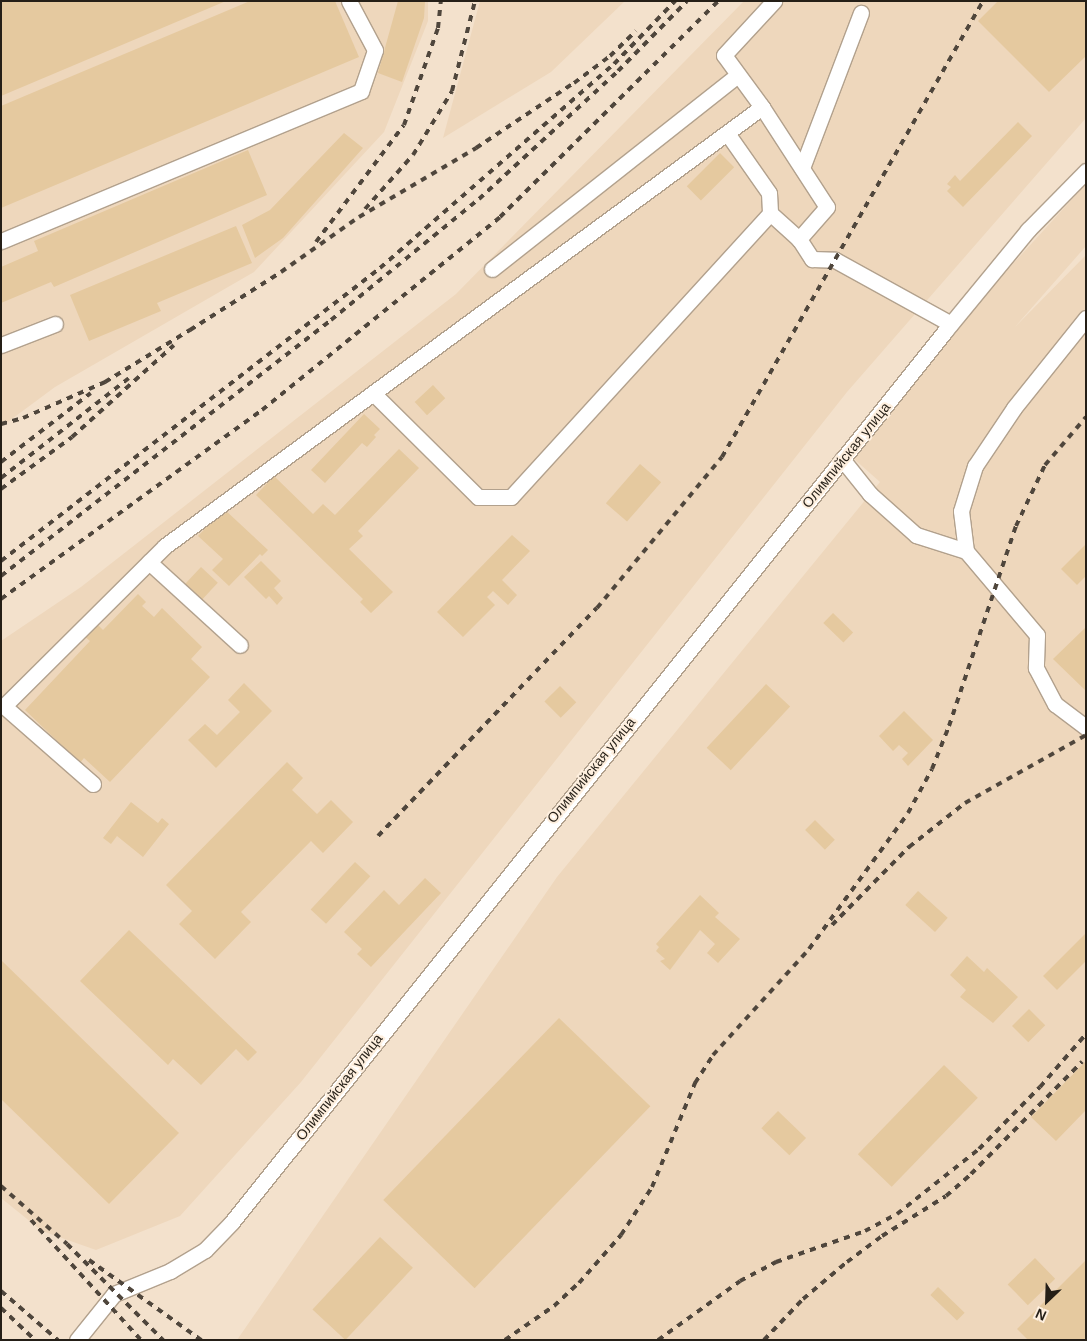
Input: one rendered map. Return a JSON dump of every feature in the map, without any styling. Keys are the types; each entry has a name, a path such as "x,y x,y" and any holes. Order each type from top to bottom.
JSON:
{"street":[{"path":"1,242 361,91 375,50 349,1"},
{"path":"774,1 724,54 762,107 827,207 799,238"},
{"path":"802,168 861,14"},
{"path":"492,269 738,75"},
{"path":"93,784 4,706 165,546 762,107"},
{"path":"373,393 478,497 511,498 770,213 769,193 727,133"},
{"name":"Олимпийская улица","path":"77,1340 114,1294 177,1267 205,1250 232,1222 951,324 1028,230 1086,170"},
{"path":"770,213 799,238 812,259 835,260 951,324"},
{"path":"966,551 961,511 975,466 1014,408 1086,318"},
{"path":"1,345 56,324"},
{"path":"842,459 870,494 916,535 966,551 1037,635 1036,668 1055,704 1086,727"},
{"path":"149,562 240,645"}],"shaded area":[{"path":"1,1 428,1 428,21 384,132 254,272 55,387 1,427"},
{"path":"480,1 625,1 551,72 443,138"},
{"path":"744,1 1086,1 1086,118 847,392 301,1082 180,1216 96,1250 42,1231 1,1198 1,641 81,587 456,294"},
{"path":"1086,184 1086,246 1015,327 1086,255 1086,1340 237,1340 557,877 880,482 853,458 968,313"}],"building":[{"path":"1,1 226,1 1,96"},
{"path":"250,1 335,1 359,57 1,208 1,106"},
{"path":"398,1 425,1 424,18 402,82 378,73"},
{"path":"998,1 1086,1 1086,56 1049,92 978,21"},
{"path":"1018,122 1032,136 963,207 947,191 951,187 947,184 955,175 960,181"},
{"path":"344,133 363,148 283,238 255,258 242,225 270,210"},
{"path":"248,150 267,195 54,287 51,282 1,303 1,267 38,251 34,241"},
{"path":"720,153 734,167 701,200 687,186"},
{"path":"236,226 252,263 157,303 161,311 89,341 70,295"},
{"path":"433,385 445,398 427,415 415,402"},
{"path":"364,414 380,429 374,435 376,437 367,447 362,443 325,483 311,470"},
{"path":"399,449 419,468 358,531 363,536 349,549 393,592 371,613 360,602 363,599 256,495 274,476 313,514 323,504 335,515"},
{"path":"640,464 661,482 627,522 606,503"},
{"path":"224,509 268,550 262,556 260,554 229,586 212,570 223,559 198,536"},
{"path":"512,535 530,551 502,580 517,595 508,605 493,591 487,597 495,605 463,637 437,612"},
{"path":"1086,544 1086,576 1077,585 1061,569"},
{"path":"261,561 281,581 274,588 283,598 277,605 269,596 266,599 244,577"},
{"path":"201,567 218,583 202,600 185,584"},
{"path":"138,594 146,602 142,606 154,617 162,608 202,647 191,659 210,677 110,782 84,758 80,763 25,710 90,641 83,635 95,622 103,630"},
{"path":"833,613 853,632 843,643 823,623"},
{"path":"1086,627 1086,691 1053,659"},
{"path":"244,683 272,711 216,768 188,740 205,724 217,735 240,712 228,700"},
{"path":"766,684 790,707 731,770 707,748"},
{"path":"560,686 576,702 561,718 544,702"},
{"path":"904,711 933,740 908,766 902,759 908,753 899,745 893,751 879,736"},
{"path":"287,762 303,778 292,790 317,814 331,800 353,822 323,853 311,841 241,912 251,922 215,959 179,924 192,911 166,885"},
{"path":"131,802 158,823 162,818 169,824 143,857 117,836 111,844 103,838"},
{"path":"815,820 835,840 825,850 805,830"},
{"path":"355,862 370,876 326,924 311,910"},
{"path":"425,878 441,893 371,967 357,954 362,949 344,932 384,890 399,905"},
{"path":"918,891 948,918 935,932 905,905"},
{"path":"700,895 719,913 715,917 740,939 718,963 707,953 715,944 700,930 670,970 660,961 665,959 656,951 659,947 656,944"},
{"path":"129,930 257,1052 248,1061 236,1049 201,1085 173,1059 168,1065 80,981"},
{"path":"1086,933 1086,961 1057,990 1043,976"},
{"path":"967,956 984,972 987,968 1018,997 993,1023 960,997 966,990 950,975"},
{"path":"1,960 179,1133 109,1204 1,1099"},
{"path":"1029,1009 1045,1025 1028,1042 1012,1026"},
{"path":"559,1018 650,1106 475,1288 383,1200"},
{"path":"1086,1061 1086,1110 1056,1141 1031,1117"},
{"path":"944,1065 978,1098 892,1187 858,1154"},
{"path":"778,1111 806,1138 789,1155 761,1128"},
{"path":"380,1237 413,1268 345,1340 312,1309"},
{"path":"1035,1258 1055,1279 1028,1305 1008,1284"},
{"path":"1086,1260 1086,1340 1028,1340 1017,1329"},
{"path":"938,1287 965,1313 957,1321 930,1295"}],"railway":[{"path":"316,242 404,125 438,28 441,1"},
{"path":"365,209 413,155 452,91 475,1"},
{"path":"1,561 380,268 614,64 675,1"},
{"path":"1,576 331,320 479,199 618,71 687,1"},
{"path":"1,599 262,410 500,217 718,1"},
{"path":"378,836 597,608 722,457 983,1"},
{"path":"1,424 23,418 105,382 190,330 281,272 359,217 476,148 574,83 610,56 636,31"},
{"path":"1,489 72,437 174,345"},
{"path":"1,478 129,378"},
{"path":"1,462 91,393"},
{"path":"505,1340 554,1306 579,1283 621,1235 652,1187 695,1083 713,1055 809,949 908,813 932,769 949,726 1016,526 1045,465 1086,417"},
{"path":"832,925 909,847 965,803 1086,735"},
{"path":"658,1340 740,1281 776,1262 865,1231 897,1214 979,1149 1040,1087 1086,1034"},
{"path":"764,1340 803,1299 847,1262 882,1236 946,1196 971,1174 1082,1062"},
{"path":"1,1186 67,1244 163,1340"},
{"path":"31,1220 141,1340"},
{"path":"89,1260 201,1340"},
{"path":"1,1291 58,1340"},
{"path":"1,1308 35,1340"}]}
